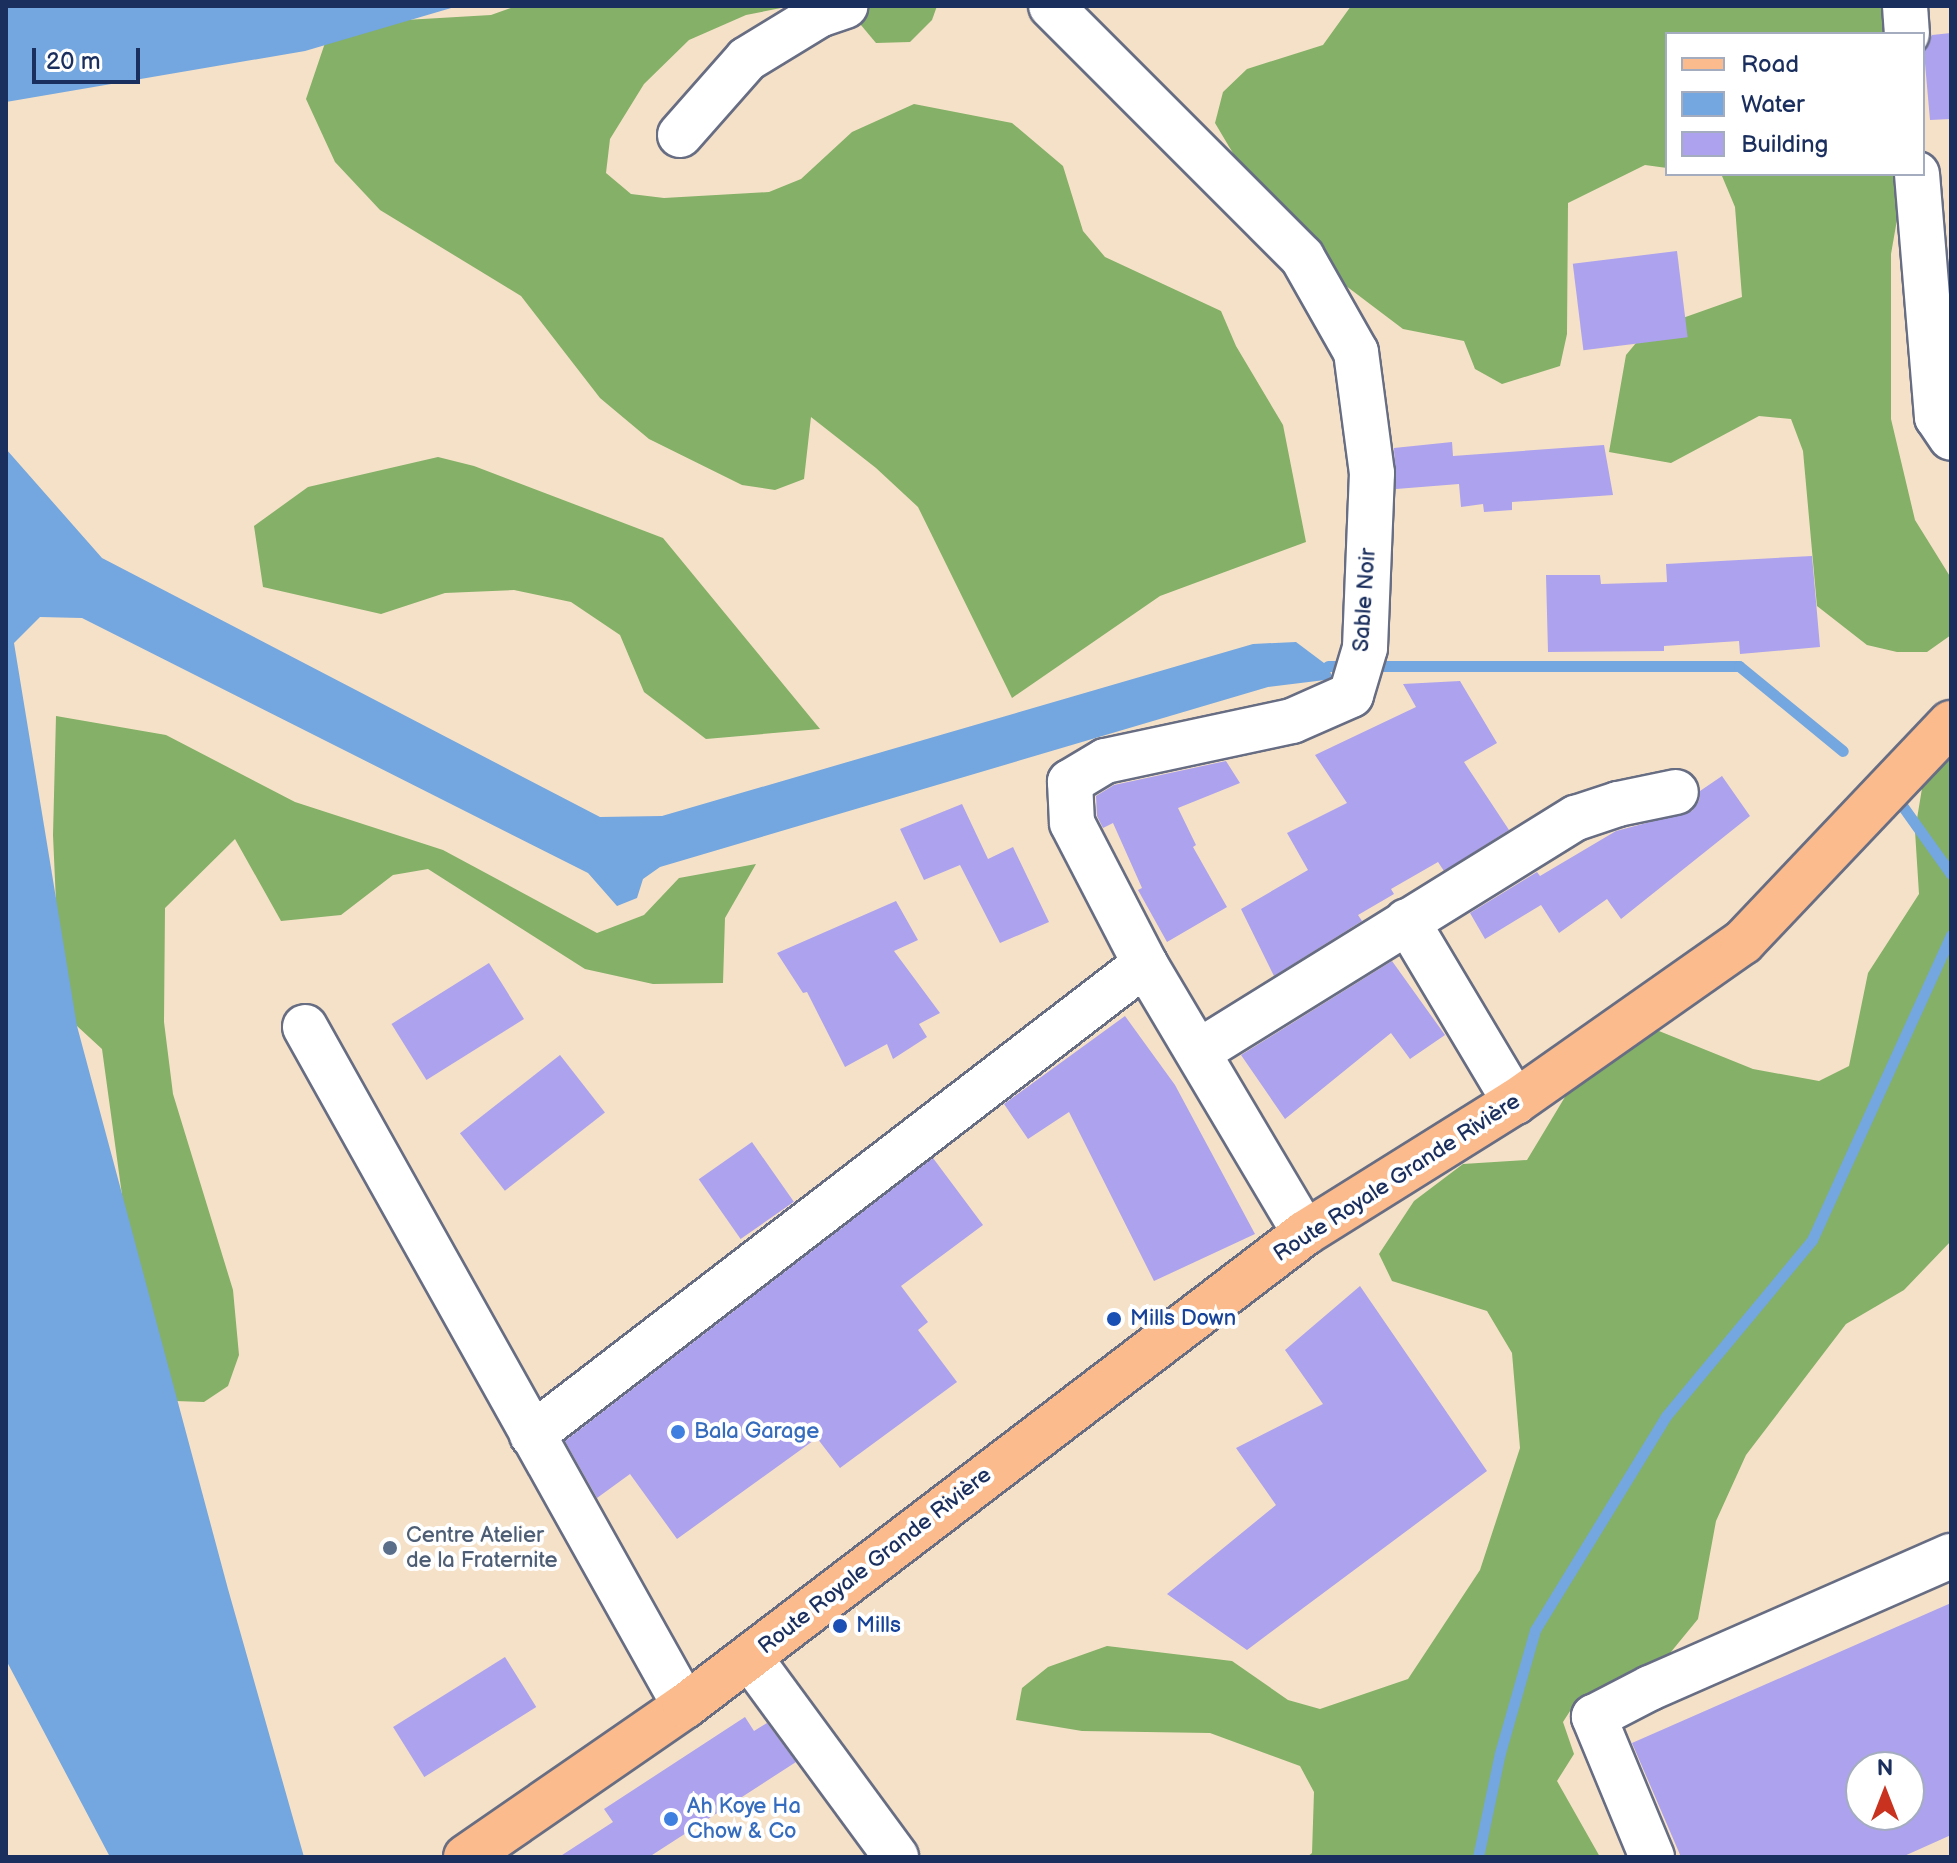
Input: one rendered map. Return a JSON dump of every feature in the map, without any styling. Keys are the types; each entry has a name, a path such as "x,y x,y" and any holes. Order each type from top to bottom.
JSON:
{"main road":[{"name":"Route Royale Grande Rivière","path":"486,1852 750,1658 1305,1233 1515,1102 1743,942 1951,723"}],"street":[{"path":"680,135 747,59 819,15 845,6"},
{"name":"Sable Noir","path":"1051,6 1302,257 1356,352 1372,473 1365,648 1351,695 1292,721 1105,761 1070,782 1072,823 1145,964 1305,1233"},
{"path":"1905,6 1907,32"},
{"path":"1929,199 1937,417 1949,437"},
{"path":"1198,1052 1576,818 1618,804 1676,792"},
{"path":"1407,921 1515,1102"},
{"path":"532,1435 1145,964"},
{"path":"305,1027 685,1706"},
{"path":"1652,1857 1594,1717 1650,1688 1951,1556"},
{"path":"750,1658 896,1857"}],"green space":[{"path":"516,6 791,6 746,15 689,40 644,84 610,139 606,173 631,194 664,198 769,192 801,179 852,132 914,104 1012,123 1063,166 1083,231 1105,257 1221,311 1236,346 1283,425 1306,542 1160,596 1012,698 918,507 876,468 811,417 804,479 775,490 742,485 649,439 600,398 521,296 380,210 335,162 306,99 327,37 354,23 491,15"},
{"path":"845,6 937,6 932,20 910,42 876,43"},
{"path":"1351,6 1898,6 1900,32 1665,32 1665,168 1645,165 1568,203 1567,334 1560,366 1502,384 1475,369 1464,341 1403,329 1284,239 1215,123 1223,92 1247,69 1323,45"},
{"path":"1722,176 1905,176 1891,254 1891,419 1915,520 1951,578 1951,635 1927,652 1897,652 1867,645 1817,606 1803,451 1791,419 1759,416 1671,463 1609,452 1626,355 1646,331 1742,297 1735,207"},
{"path":"438,457 474,466 663,538 820,729 706,739 644,692 620,635 571,602 514,590 445,593 381,614 263,587 254,526 308,487"},
{"path":"56,716 166,735 295,802 443,850 597,933 644,915 679,878 756,864 725,918 723,983 653,984 585,969 428,869 393,875 341,915 281,921 235,839 165,908 164,1022 173,1094 233,1290 239,1355 228,1386 204,1402 175,1401 125,1217 102,1049 77,1026 60,993 53,835"},
{"path":"1951,757 1951,1241 1904,1290 1846,1324 1746,1455 1716,1521 1698,1619 1666,1658 1579,1697 1563,1722 1574,1754 1557,1781 1600,1857 1307,1857 1312,1853 1314,1792 1300,1766 1210,1733 1082,1731 1016,1720 1022,1688 1048,1667 1107,1646 1232,1661 1288,1700 1320,1709 1408,1679 1480,1570 1520,1448 1512,1353 1487,1311 1392,1281 1379,1254 1414,1201 1463,1164 1527,1160 1574,1082 1624,1042 1659,1031 1753,1069 1819,1081 1849,1066 1868,973 1919,894 1915,831 1925,770"}],"water":[{"path":"6,6 458,6 305,51 6,102"},
{"path":"6,449 102,558 600,817 662,816 1253,644 1296,642 1328,666 1333,679 1268,687 660,867 643,879 637,898 617,906 588,873 82,618 40,617 14,643 77,1026 228,1589 304,1857 110,1857 6,1660"}],"building":[{"path":"1951,33 1951,119 1930,120 1925,50 1932,35"},
{"path":"1677,251 1688,337 1583,350 1573,264"},
{"path":"1452,442 1453,456 1604,445 1613,495 1512,502 1512,510 1484,512 1483,504 1461,507 1459,484 1396,489 1394,448"},
{"path":"1812,556 1820,647 1740,654 1739,641 1664,646 1664,651 1548,652 1546,575 1600,575 1601,584 1667,582 1666,564"},
{"path":"1460,681 1497,743 1464,762 1509,830 1444,871 1438,862 1391,889 1394,894 1358,915 1362,921 1274,976 1241,909 1308,870 1287,833 1347,803 1315,755 1416,707 1403,684"},
{"path":"1226,761 1240,783 1178,808 1196,845 1193,847 1227,907 1167,942 1138,890 1142,888 1113,823 1103,828 1097,816 1096,796 1114,785"},
{"path":"1722,776 1750,816 1621,919 1607,899 1559,933 1541,905 1485,939 1470,913 1537,872 1540,876 1616,831 1692,811 1699,801 1700,791"},
{"path":"962,804 988,859 1013,847 1049,922 1000,943 960,865 924,880 900,829"},
{"path":"896,901 918,940 894,951 940,1013 919,1024 927,1037 893,1059 887,1044 845,1067 807,992 803,993 777,953"},
{"path":"1392,961 1445,1035 1410,1059 1391,1033 1285,1119 1241,1055"},
{"path":"489,963 524,1019 426,1080 391,1024"},
{"path":"1125,1016 1175,1085 1255,1234 1154,1281 1069,1112 1028,1139 1004,1104"},
{"path":"560,1055 605,1113 505,1191 460,1133"},
{"path":"752,1142 794,1202 741,1239 699,1179"},
{"path":"933,1158 983,1225 901,1286 928,1322 918,1330 957,1382 840,1468 817,1438 677,1539 630,1474 597,1498 565,1441"},
{"path":"1360,1286 1487,1471 1247,1650 1167,1594 1276,1505 1236,1448 1323,1404 1285,1350"},
{"path":"1951,1603 1951,1835 1902,1857 1681,1857 1632,1743"},
{"path":"505,1657 536,1707 424,1777 393,1727"},
{"path":"745,1717 754,1731 767,1723 796,1762 649,1857 559,1857 613,1822 604,1809"}],"waterway":[{"path":"1328,666 1352,666"},
{"path":"1369,666 1739,666 1843,751"},
{"path":"1901,804 1951,874"},
{"path":"1478,1857 1500,1753 1535,1630 1666,1416 1812,1240 1951,935"}],"place":[{"name":"Mills Down","path":"1114,1319"},
{"name":"Bala Garage","path":"678,1432"},
{"name":"Centre Atelier de la Fraternite","path":"390,1548"},
{"name":"Mills","path":"840,1626"},
{"name":"Ah Koye Ha Chow & Co","path":"671,1819"}]}
